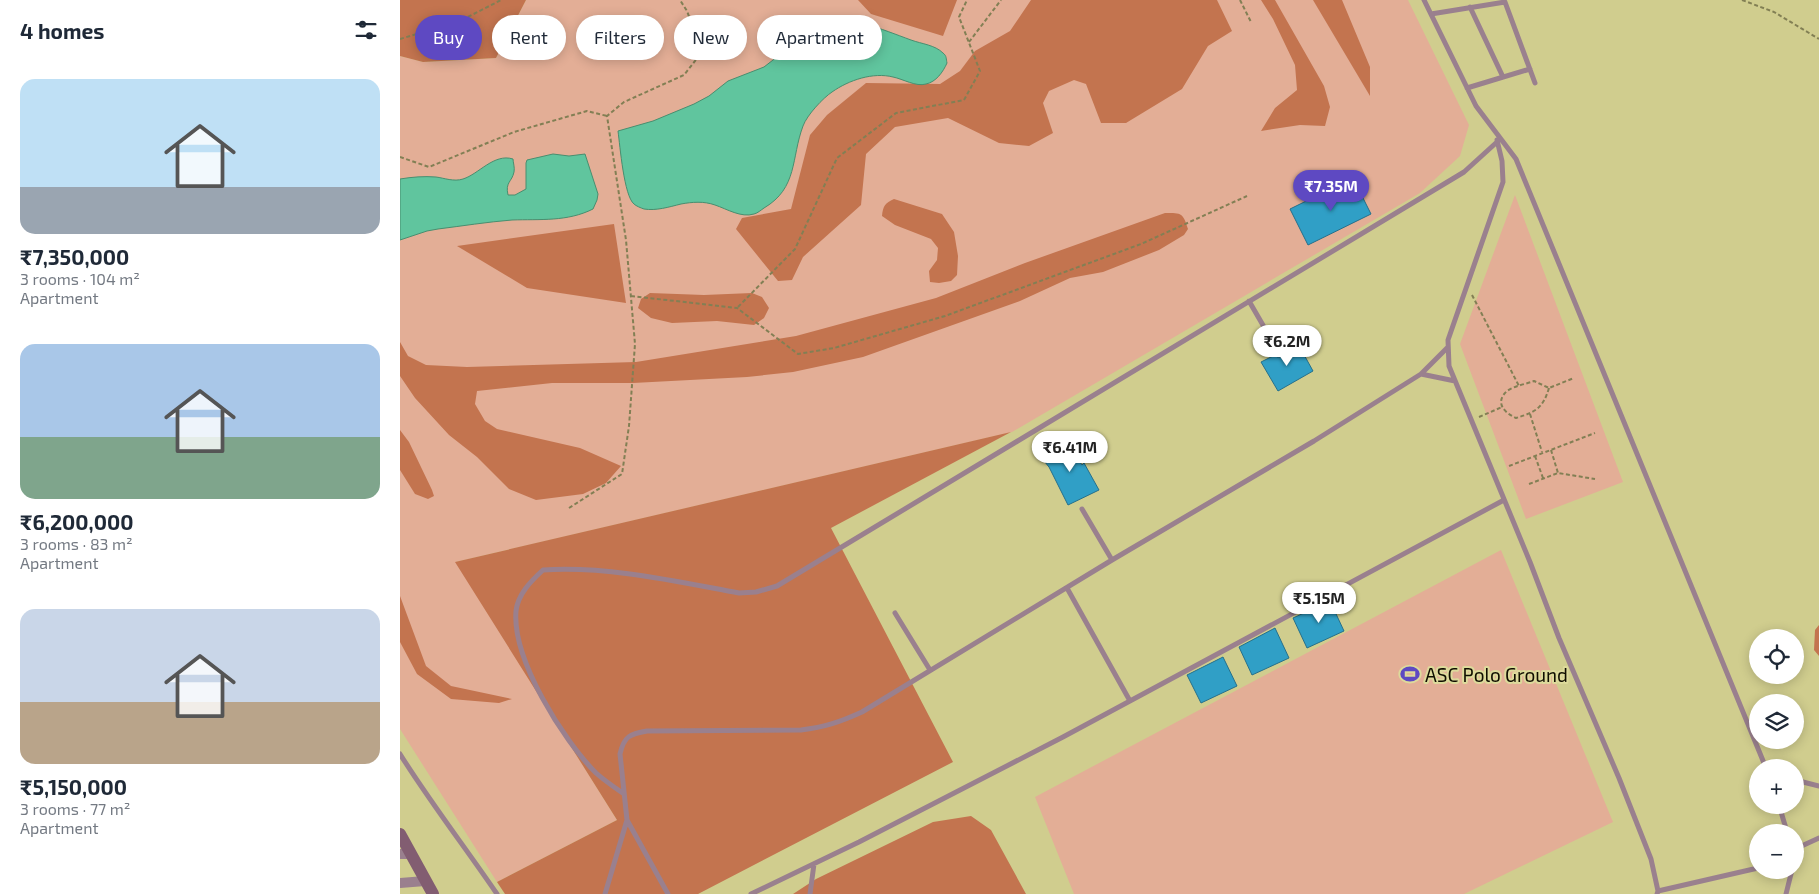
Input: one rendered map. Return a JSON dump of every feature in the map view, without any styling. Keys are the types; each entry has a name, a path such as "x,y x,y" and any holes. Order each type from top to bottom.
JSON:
{"street":[{"path":"400,834 405,854 426,881 433,894"},
{"path":"400,883 426,881"}],"lane":[{"path":"1424,0 1476,106 1516,159 1762,759"},
{"path":"1431,14 1504,1 1535,83"},
{"path":"1470,7 1503,77"},
{"path":"1467,88 1530,69"},
{"path":"1495,132 1502,161 1503,182 1448,340 1449,366 1651,859 1657,893 1749,870"},
{"path":"624,794 595,772 558,724 533,680 517,634 516,609 526,587 543,570 571,568 635,574 740,593 756,592 777,586 1464,172 1497,142"},
{"path":"1249,301 1278,353"},
{"path":"668,894 627,820 620,754 622,745 627,738 636,733 656,730 801,730 825,727 862,712 1112,560 1306,446 1421,374 1448,347"},
{"path":"1421,374 1455,381"},
{"path":"751,894 814,864 1063,737 1504,500"},
{"path":"1082,509 1112,560"},
{"path":"1067,588 1130,701"},
{"path":"895,613 930,670"},
{"path":"400,754 423,790 459,838 497,894"},
{"path":"1804,782 1819,786"},
{"path":"605,894 627,820"},
{"path":"1804,845 1819,838"},
{"path":"810,894 814,864"},
{"path":"1786,894 1790,879"}],"path":[{"path":"400,39 460,20 501,0"},
{"path":"607,116 624,102 684,74 702,52 687,11 680,0"},
{"path":"737,308 795,249 837,158 896,113 964,100 980,71 959,17 967,0"},
{"path":"969,42 1001,0"},
{"path":"1240,0 1251,22"},
{"path":"1742,0 1774,12 1819,39"},
{"path":"400,157 429,166 514,132 587,111 607,116"},
{"path":"569,508 622,474 629,426 636,344 626,240 607,116"},
{"path":"631,296 737,308 798,354 834,348 945,316 1132,247 1247,196"},
{"path":"1467,284 1519,386"},
{"path":"1549,388 1543,404 1530,414 1516,418 1504,411 1502,407 1502,400 1507,391 1519,386 1534,381 1549,388 1574,378"},
{"path":"1471,421 1502,407"},
{"path":"1530,414 1543,453"},
{"path":"1509,466 1595,433"},
{"path":"1551,450 1558,473"},
{"path":"1535,456 1543,478"},
{"path":"1529,484 1558,473 1595,478"}],"shaded area":[{"path":"400,0 526,0 518,15 492,15 492,58 482,59 482,15 415,15 415,60 400,56"},
{"path":"526,0 1408,0 1469,125 1460,156 1420,193 1012,432 456,562 617,820 497,882 400,729 400,56 423,62 492,58 492,60 566,60 566,15 518,15"},
{"path":"858,0 957,0 943,36 882,17 882,15 871,14"},
{"path":"1031,0 1217,0 1232,31 1208,46 1182,89 1126,123 1101,123 1086,84 1074,80 1049,91 1043,103 1053,133 1029,146 999,143 948,118 895,127 866,154 861,205 803,257 792,280 778,281 736,229 742,218 791,209 810,135 827,115 866,83 940,84 960,71 975,51 1010,31"},
{"path":"1261,0 1275,0 1324,86 1330,107 1325,126 1300,125 1261,131 1275,108 1297,90 1295,65 1273,19"},
{"path":"1313,0 1342,0 1370,67 1370,96"},
{"path":"882,30 940,50 946,56 947,63 939,76 926,84 914,84 885,76 869,76 846,84 828,95 816,107 803,126 792,172 783,191 775,200 757,213 749,215 739,214 702,202 653,209 644,209 634,204 625,181 618,131 653,121 694,104 709,96 728,81 764,67 773,60 882,60"},
{"path":"415,60 460,60 423,62"},
{"path":"553,154 569,156 585,154 598,194 593,209 563,218 512,220 438,229 400,240 400,179 436,177 460,180 493,161 506,158 513,159 514,169 507,187 508,195 515,195 526,189 527,160"},
{"path":"1515,195 1623,482 1526,519 1460,344"},
{"path":"894,199 942,214 954,232 958,256 957,275 951,281 930,282 929,271 937,260 938,248 931,239 895,225 882,216 885,205"},
{"path":"1165,213 1181,215 1188,229 1184,235 1159,250 1103,272 1070,278 1020,301 863,357 793,372 747,377 633,383 552,383 477,391 475,404 485,421 497,429 580,448 621,466 606,483 583,494 536,500 509,489 477,457 449,435 415,398 400,376 400,342 408,356 426,365 467,367 636,362 796,336 936,298 1025,263"},
{"path":"614,224 626,303 527,288 457,246"},
{"path":"650,293 704,295 752,293 762,297 769,308 764,318 754,325 717,321 672,323 651,318 638,308 641,299"},
{"path":"400,430 409,442 432,490 434,496 428,499 415,494 400,470"},
{"path":"1011,432 831,528 953,762 698,894 505,894 497,882 617,820 455,562"},
{"name":"ASC Polo Ground","path":"1501,550 1613,822 1464,894 1074,894 1035,797"},
{"path":"400,596 426,666 451,686 512,699 499,703 451,699 417,674 400,642"},
{"path":"1819,625 1819,656 1814,650 1815,630"},
{"path":"971,816 991,830 1026,894 793,894 816,879 933,822"}],"building":[{"path":"1353,178 1371,214 1308,245 1290,209"},
{"path":"1297,342 1313,371 1278,391 1261,362 1275,355 1281,357 1283,350"},
{"path":"1066,441 1082,465 1084,463 1099,490 1068,505 1049,467 1040,456"},
{"path":"1330,601 1344,631 1307,648 1293,618"},
{"path":"1275,628 1289,658 1252,675 1239,647"},
{"path":"1223,657 1237,686 1201,703 1187,675"}],"place":[{"name":"ASC Polo Ground","path":"1410,674"}]}
